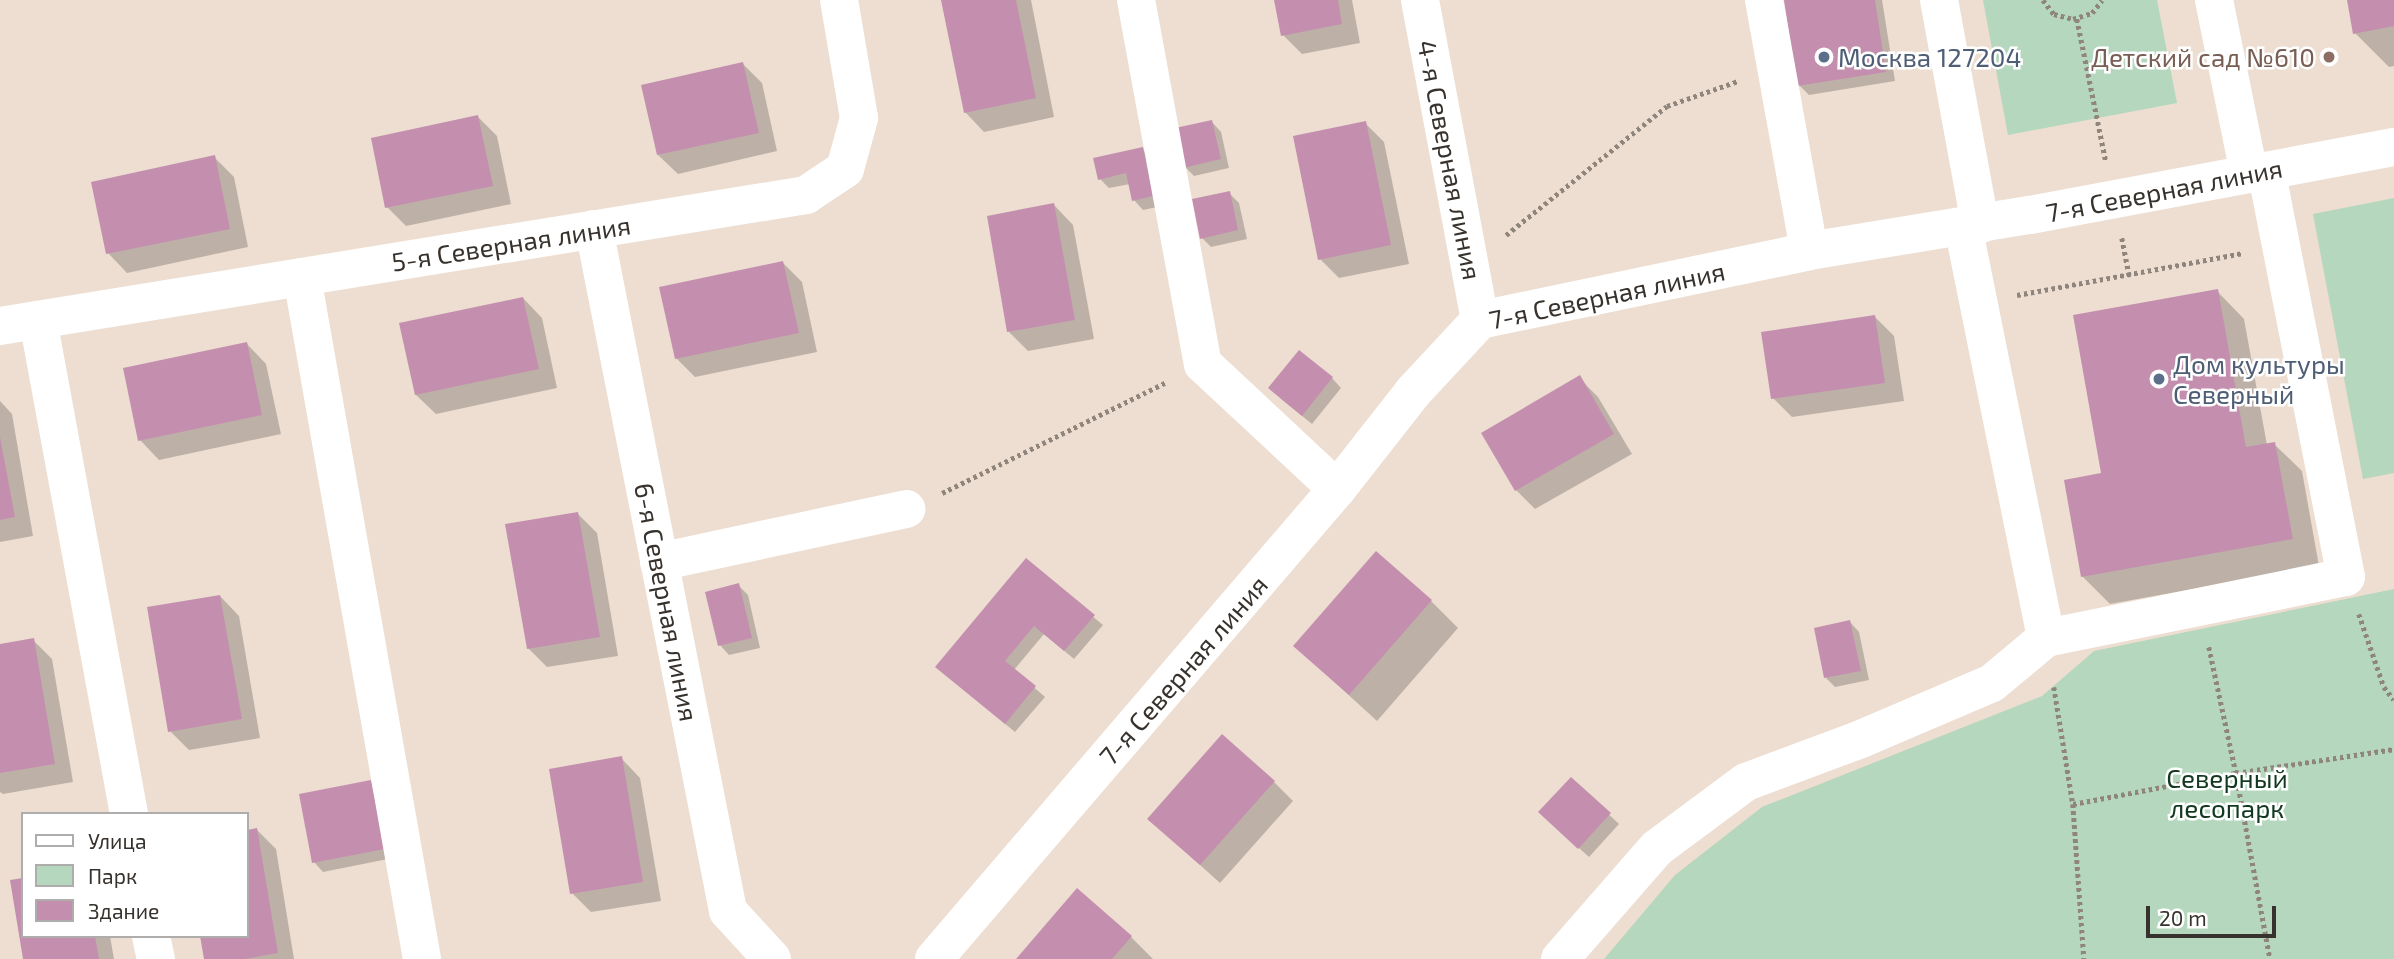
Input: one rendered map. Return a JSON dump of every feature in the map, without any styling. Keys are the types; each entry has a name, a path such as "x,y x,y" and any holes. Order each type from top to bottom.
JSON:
{"street":[{"name":"5-я Северная линия","path":"0,326 806,195 845,169 859,118 839,0"},
{"path":"1136,0 1203,364 1337,489"},
{"name":"4-я Северная линия","path":"1420,0 1480,320"},
{"path":"1764,0 1809,251"},
{"path":"1939,0 1972,225 1978,302 2046,638"},
{"path":"1560,959 1657,848 1746,782 1861,739 1992,683 2046,638 2346,577 2281,246 2258,172 2214,0"},
{"name":"7-я Северная линия","path":"934,959 1337,489 1413,392 1480,320 1809,251 1972,225 2394,147"},
{"name":"6-я Северная линия","path":"594,229 728,911 772,959"},
{"path":"302,276 422,959"},
{"path":"38,320 129,812"},
{"path":"659,562 906,509"},
{"path":"151,938 156,959"}],"path":[{"path":"2043,0 2053,14 2077,19 2092,13 2102,0"},
{"path":"2077,19 2113,199"},
{"path":"1470,264 1667,106 1776,68"},
{"path":"1978,302 2281,246"},
{"path":"906,509 1203,364"},
{"path":"2346,577 2384,687 2394,700"},
{"path":"2200,606 2236,773 2270,959"},
{"path":"2046,638 2073,804 2084,959"},
{"path":"2073,804 2236,773 2394,749"}],"green space":[{"path":"1983,0 2157,0 2177,103 2008,135"},
{"path":"2394,198 2394,473 2363,479 2313,214"},
{"name":"Северный лесопарк","path":"2394,589 2394,959 1604,959 1675,875 1762,807 2042,696 2094,651"}],"building":[{"path":"941,0 1016,0 1036,98 964,113"},
{"path":"1274,0 1338,0 1342,24 1281,36"},
{"path":"1784,0 1875,0 1886,72 1797,86"},
{"path":"2347,0 2394,0 2394,26 2353,34"},
{"path":"743,62 759,133 657,155 641,85"},
{"path":"478,115 493,186 385,208 371,138"},
{"path":"1212,120 1221,159 1183,168 1175,128"},
{"path":"1366,121 1391,245 1318,260 1293,136"},
{"path":"1143,147 1153,196 1132,201 1126,173 1098,180 1093,158"},
{"path":"215,155 230,229 106,254 91,182"},
{"path":"1230,191 1238,230 1200,239 1192,199"},
{"path":"1054,203 1075,320 1007,332 987,216"},
{"path":"783,261 799,333 675,359 659,287"},
{"name":"Дом культуры Северный","path":"2218,289 2246,447 2275,442 2293,539 2081,577 2064,480 2101,473 2073,315"},
{"path":"523,297 539,369 415,395 399,323"},
{"path":"1875,315 1885,383 1771,399 1761,332"},
{"path":"247,342 262,415 138,441 123,368"},
{"path":"1299,350 1333,377 1302,416 1268,388"},
{"path":"1580,375 1614,434 1515,491 1481,433"},
{"path":"0,437 15,517 0,520"},
{"path":"578,512 600,637 527,649 505,524"},
{"path":"1376,551 1432,600 1349,695 1293,646"},
{"path":"1026,558 1095,615 1064,651 1034,626 1005,661 1036,686 1005,724 935,667"},
{"path":"739,583 752,638 718,646 705,592"},
{"path":"220,595 242,719 168,732 147,607"},
{"path":"1850,620 1861,671 1824,678 1814,628"},
{"path":"34,638 55,764 0,773 0,644"},
{"path":"1222,734 1275,781 1200,865 1147,819"},
{"path":"622,756 643,882 570,894 549,769"},
{"path":"1571,777 1611,813 1578,849 1538,812"},
{"path":"371,780 385,849 312,863 299,794"},
{"path":"257,828 278,953 245,959 204,959 200,938 248,938 248,830"},
{"path":"21,878 21,938 95,938 99,959 23,959 10,880"},
{"path":"1077,888 1132,936 1112,959 1016,959"}],"place":[{"name":"Москва 127204","path":"1824,57"},
{"name":"Детский сад №610","path":"2329,57"},
{"name":"Дом культуры Северный","path":"2159,379"}]}
